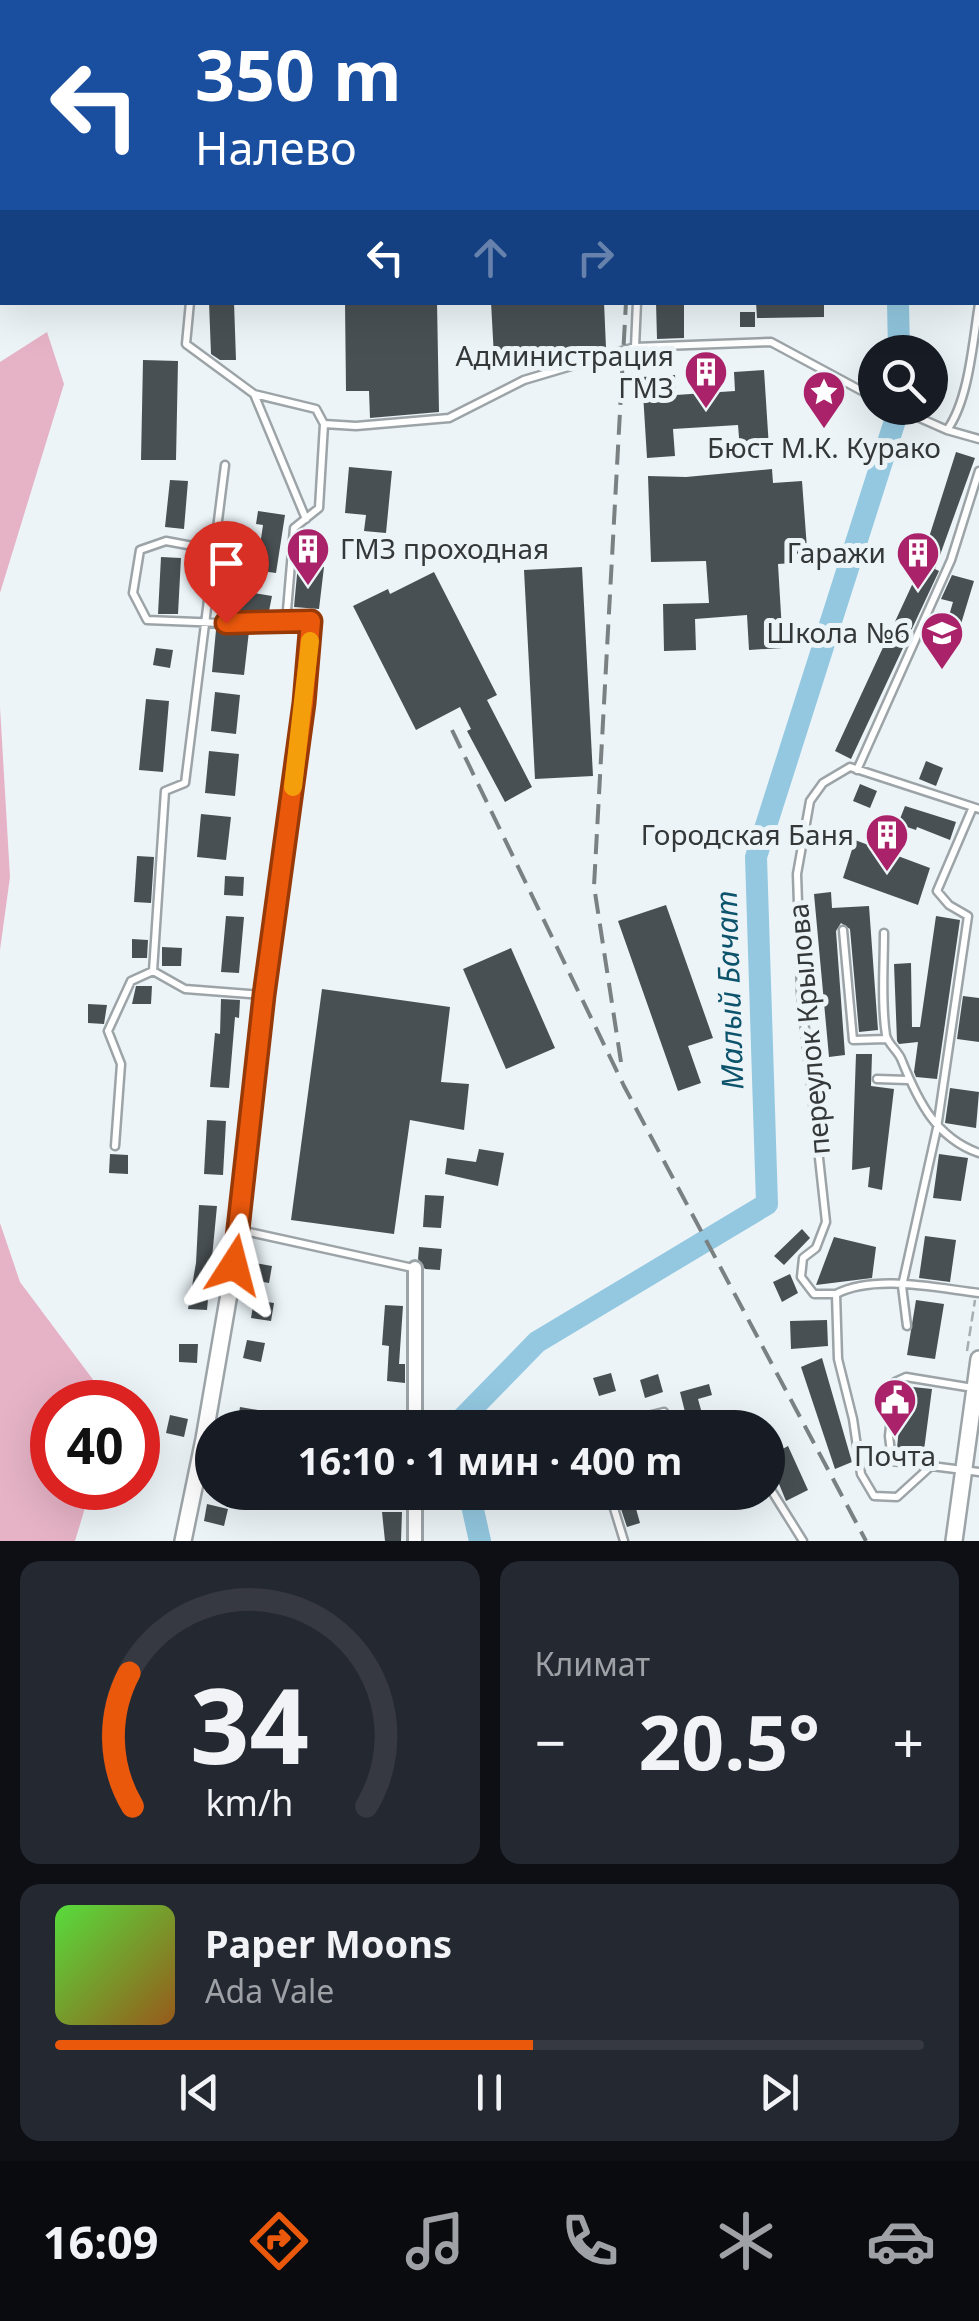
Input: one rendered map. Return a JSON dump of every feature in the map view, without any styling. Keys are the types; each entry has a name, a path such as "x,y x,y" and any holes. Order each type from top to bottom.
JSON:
{"street":[{"path":"183,1541 240,1230 264,995 304,703 311,621"},
{"path":"415,1268 415,1410"},
{"path":"954,1541 971,1471 968,1387 979,1359"},
{"path":"415,1510 415,1541"}],"lane":[{"path":"190,305 186,344 254,394 316,409 324,424 319,508 294,528 286,622"},
{"path":"635,347 637,305"},
{"path":"947,430 956,418 979,305"},
{"path":"324,424 356,426 449,418 524,380 635,347 771,342 858,390"},
{"path":"254,394 306,519"},
{"path":"936,425 979,439"},
{"path":"153,971 165,791 185,783 225,465"},
{"path":"907,1326 902,1286 938,1128 968,916 949,905 937,890 976,808 857,770 951,560 979,471"},
{"path":"214,550 166,541 140,550 133,593 147,620 246,624 311,621"},
{"name":"переулок Крылова","path":"836,1294 814,1294 801,1277 803,1258 816,1248 826,1222 826,1206 801,992 797,874 810,801 823,783 850,767 857,770"},
{"path":"843,930 853,1040 886,1039"},
{"path":"884,933 886,1039 901,1057 908,1080 938,1128 960,1146 979,1153"},
{"path":"153,971 185,989 264,995"},
{"path":"115,1146 121,1064 108,1030 132,981 153,971"},
{"path":"878,1079 908,1080"},
{"path":"240,1230 415,1268"},
{"path":"931,1466 897,1498 874,1496 861,1474 838,1359 836,1294 856,1284 918,1285 978,1293"},
{"path":"968,1387 906,1377 895,1382 889,1436 892,1461 971,1471"},
{"path":"615,1510 624,1541"},
{"path":"783,1510 802,1541"}],"path":[{"path":"968,1387 978,1293"}],"shaded area":[{"path":"47,332 64,384 0,593 0,362"},
{"path":"0,707 10,877 0,950"},
{"path":"0,1223 20,1282 93,1380 30,1380 30,1510 84,1510 75,1541 0,1541"}],"building":[{"path":"209,305 234,305 236,360 220,360 211,354"},
{"path":"345,305 437,305 439,412 370,418 369,391 346,391"},
{"path":"491,305 604,305 606,348 494,357"},
{"path":"656,305 684,305 684,338 657,339"},
{"path":"756,305 824,305 824,317 757,318"},
{"path":"740,312 755,312 755,327 740,327"},
{"path":"143,360 178,361 176,460 141,460"},
{"name":"Администрация ГМЗ","path":"764,370 769,448 740,450 738,425 673,429 675,456 647,458 642,377 675,375 676,395 735,391 734,372"},
{"name":"Гаражи","path":"956,452 975,458 935,569 939,571 851,759 835,751 918,572"},
{"path":"349,467 392,471 386,533 364,531 366,515 345,513"},
{"path":"772,469 773,483 802,481 808,562 778,564 783,648 749,650 747,615 695,619 696,650 664,651 663,604 709,603 706,561 651,562 648,476 686,477"},
{"path":"170,480 188,481 184,529 165,527"},
{"path":"258,511 285,515 276,573 247,569 250,552 259,553 263,525 256,524"},
{"path":"161,557 181,558 178,614 158,614"},
{"name":"ГМЗ проходная","path":"298,564 324,567 319,609 294,607"},
{"path":"582,567 593,776 535,779 524,570"},
{"path":"434,572 497,695 487,700 532,787 505,802 467,731 471,729 460,707 416,730 353,606 388,589 390,594"},
{"path":"952,575 974,581 954,647 941,643 953,602 941,599"},
{"path":"236,590 272,596 268,616 232,617"},
{"path":"216,630 249,631 244,675 212,672"},
{"path":"156,648 173,650 170,668 153,665"},
{"path":"215,692 240,695 236,734 211,731"},
{"path":"146,699 169,701 163,772 139,770"},
{"path":"209,751 239,754 235,796 205,793"},
{"path":"926,761 943,768 936,786 919,779"},
{"path":"860,784 877,791 870,808 853,801"},
{"path":"905,806 956,822 950,840 898,824"},
{"path":"201,814 231,817 226,860 197,857"},
{"name":"Городская Баня","path":"855,840 930,868 918,905 843,878"},
{"path":"137,856 154,857 151,903 134,902"},
{"path":"225,876 244,877 243,896 224,895"},
{"path":"831,892 832,908 869,906 878,1030 859,1032 850,929 841,923 836,931 845,1055 829,1057 814,894"},
{"path":"666,905 713,1038 688,1046 701,1083 678,1091 618,921"},
{"path":"226,916 244,917 239,973 221,972"},
{"path":"936,916 960,920 937,1079 916,1077 918,1042 897,1041 894,964 911,963 912,1027 920,1027"},
{"path":"132,939 148,940 147,958 132,958"},
{"path":"162,947 182,948 181,966 162,966"},
{"path":"511,948 555,1048 506,1069 463,969"},
{"path":"136,986 152,986 151,1004 132,1004"},
{"path":"322,989 450,1007 441,1082 469,1084 464,1130 410,1120 394,1234 291,1220"},
{"path":"963,996 979,998 979,1042 957,1039"},
{"path":"221,999 240,1000 229,1088 210,1087 215,1033 220,1034"},
{"path":"88,1004 107,1005 104,1024 88,1023"},
{"path":"856,1054 872,1054 871,1086 894,1089 882,1190 868,1187 870,1167 852,1170"},
{"path":"950,1088 979,1092 976,1128 945,1123"},
{"path":"207,1120 226,1121 223,1175 204,1174"},
{"path":"479,1149 504,1153 498,1186 445,1174 447,1158 476,1162"},
{"path":"110,1154 128,1155 128,1174 109,1173"},
{"path":"939,1154 968,1158 961,1201 933,1198"},
{"path":"425,1195 444,1196 441,1228 423,1227"},
{"path":"199,1205 217,1206 207,1310 188,1309 196,1263"},
{"path":"802,1229 810,1238 784,1265 774,1256"},
{"path":"925,1236 956,1240 950,1282 919,1278"},
{"path":"834,1237 876,1247 872,1278 816,1285"},
{"path":"419,1247 442,1249 440,1270 425,1269 418,1259"},
{"path":"255,1263 272,1266 269,1283 252,1280"},
{"path":"790,1274 798,1293 782,1302 773,1282"},
{"path":"254,1300 274,1303 271,1321 251,1318"},
{"path":"916,1300 944,1304 935,1359 907,1355"},
{"path":"385,1305 403,1306 399,1364 405,1364 405,1383 387,1381 389,1346 382,1345"},
{"path":"827,1320 828,1346 791,1349 790,1321"},
{"path":"247,1340 265,1343 261,1362 243,1358"},
{"path":"179,1344 198,1344 197,1363 179,1362"},
{"path":"822,1358 852,1462 835,1469 801,1367"},
{"path":"611,1373 616,1391 599,1396 593,1378"},
{"path":"658,1374 663,1392 645,1398 640,1380"},
{"path":"709,1384 712,1395 698,1399 701,1410 684,1410 680,1392"},
{"path":"903,1386 932,1389 924,1450 897,1448"},
{"path":"170,1415 188,1419 184,1437 166,1433"},
{"path":"788,1446 808,1490 786,1501 785,1499"},
{"path":"206,1510 228,1510 224,1526 204,1521"},
{"path":"621,1510 636,1510 640,1523 627,1527"},
{"path":"382,1512 402,1512 401,1541 385,1541"}],"waterway":[{"name":"Малый Бачат","path":"898,305 899,335"},
{"name":"Малый Бачат","path":"471,1410 537,1342 767,1204 756,857 894,425"},
{"name":"Малый Бачат","path":"473,1510 480,1541"}],"railway":[{"path":"621,1062 594,886 626,305"},
{"path":"452,730 624,1086 866,1541"}],"slow traffic":[{"path":"293,787 310,641"}],"place":[{"name":"Администрация ГМЗ","path":"706,410"},
{"name":"Бюст М.К. Курако","path":"824,430"},
{"name":"ГМЗ проходная","path":"308,587"},
{"name":"Гаражи","path":"918,591"},
{"name":"Школа №6","path":"942,671"},
{"name":"Городская Баня","path":"887,873"},
{"name":"Почта","path":"895,1438"}],"route":[{"path":"226,623 311,621 234,1265"}]}
